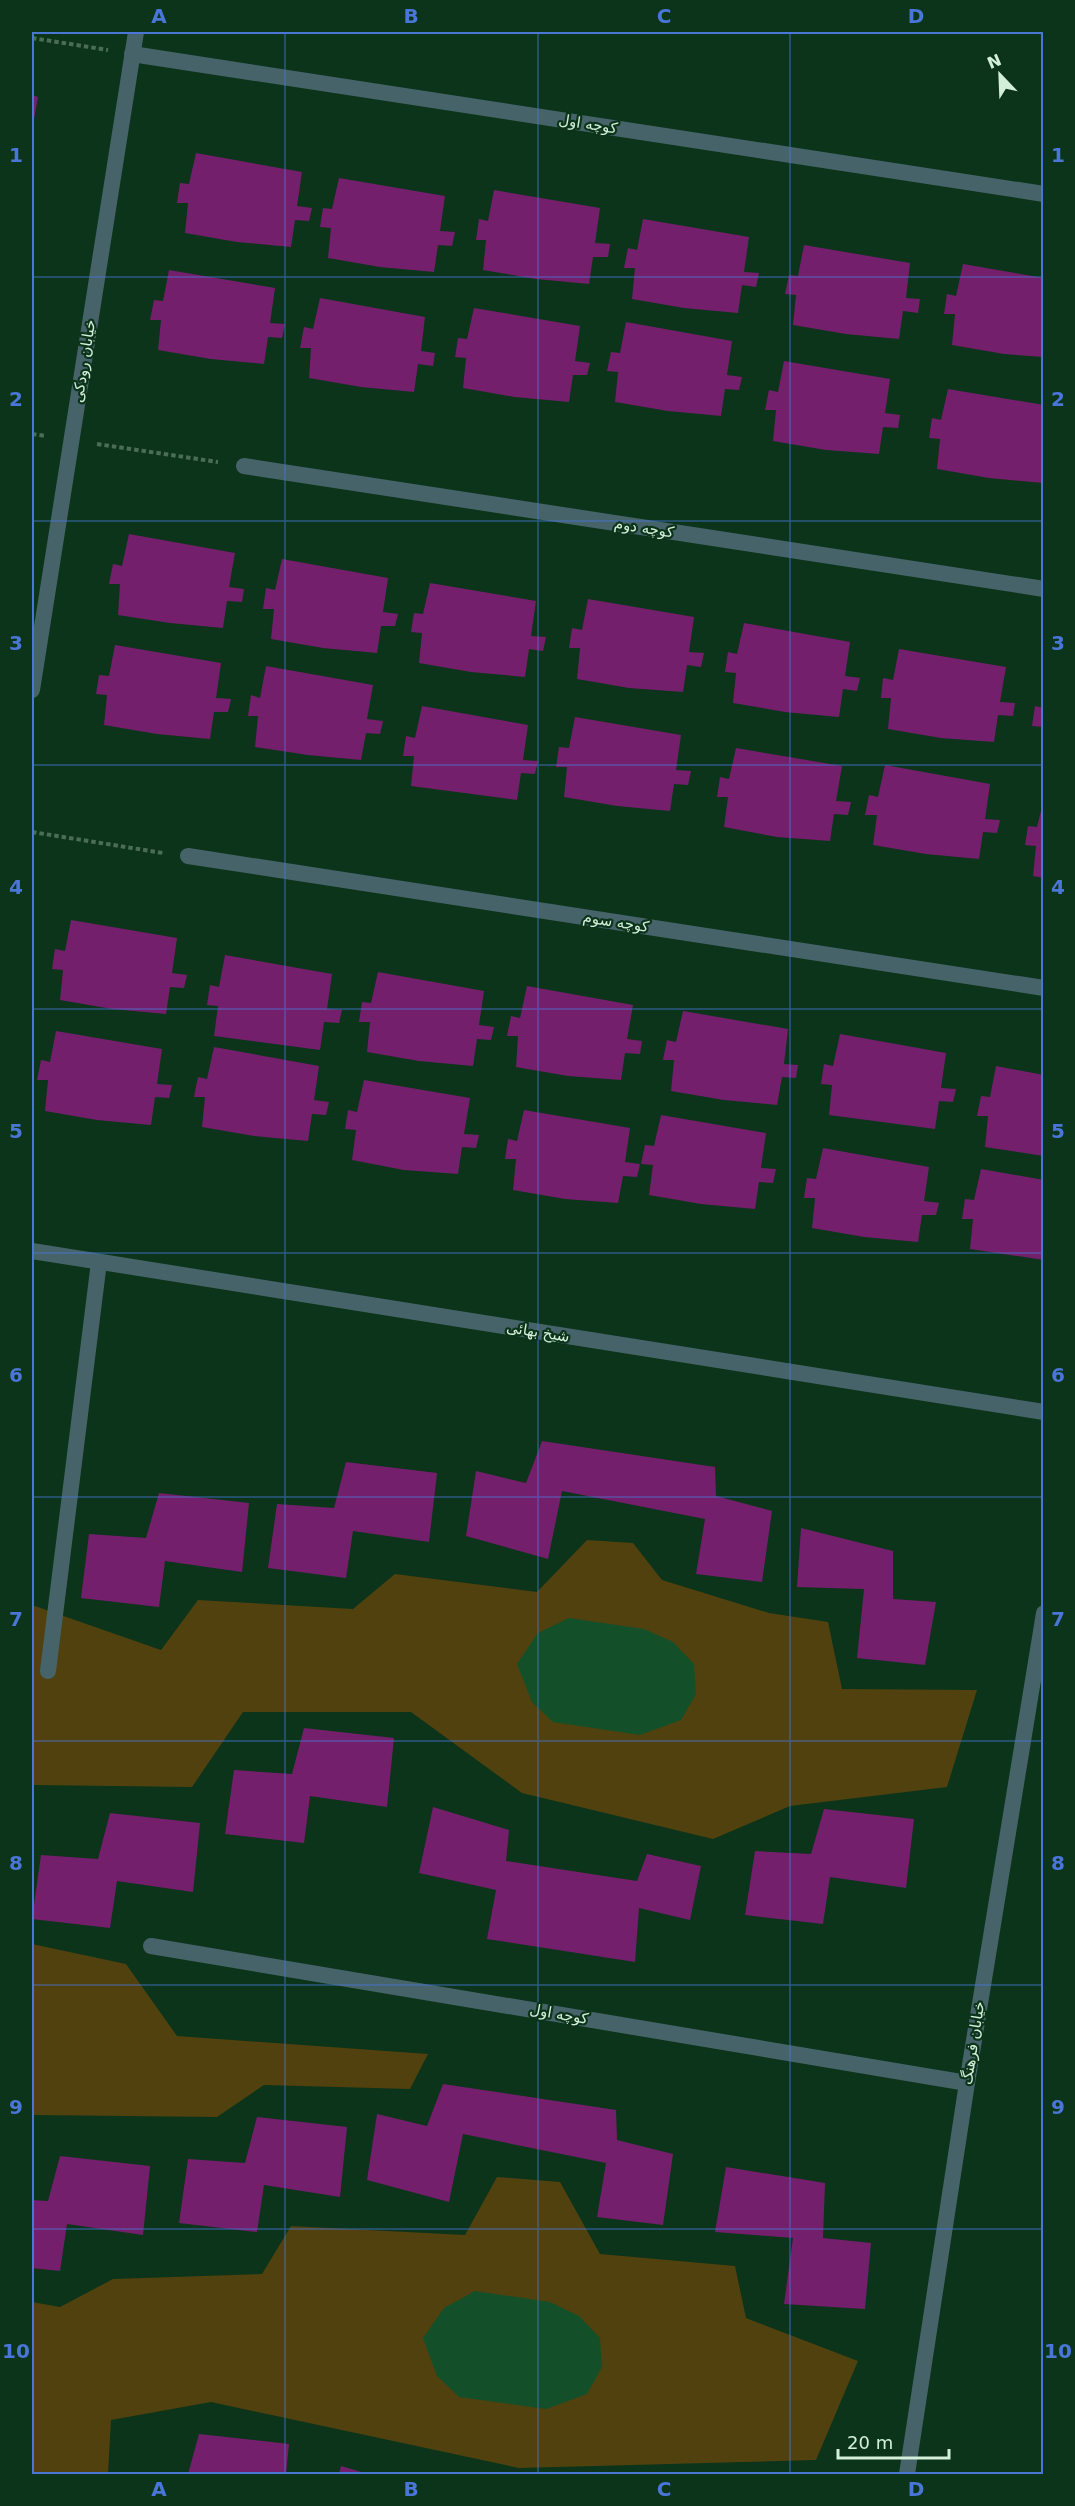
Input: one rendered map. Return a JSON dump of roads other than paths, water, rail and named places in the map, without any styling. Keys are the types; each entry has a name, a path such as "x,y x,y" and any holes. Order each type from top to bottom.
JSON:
{"street":[{"name":"خیابان رودکی","path":"32,690 136,32"},
{"name":"کوچه اول","path":"132,54 1044,194"},
{"name":"کوچه دوم","path":"244,466 1044,589"},
{"name":"کوچه سوم","path":"188,856 1044,988"},
{"name":"شیخ بهائی","path":"32,1251 1044,1412"},
{"path":"48,1671 99,1262"},
{"name":"خیابان فرهنگ","path":"907,2475 967,2083 1044,1613"},
{"name":"کوچه اول","path":"151,1946 967,2083"}]}
